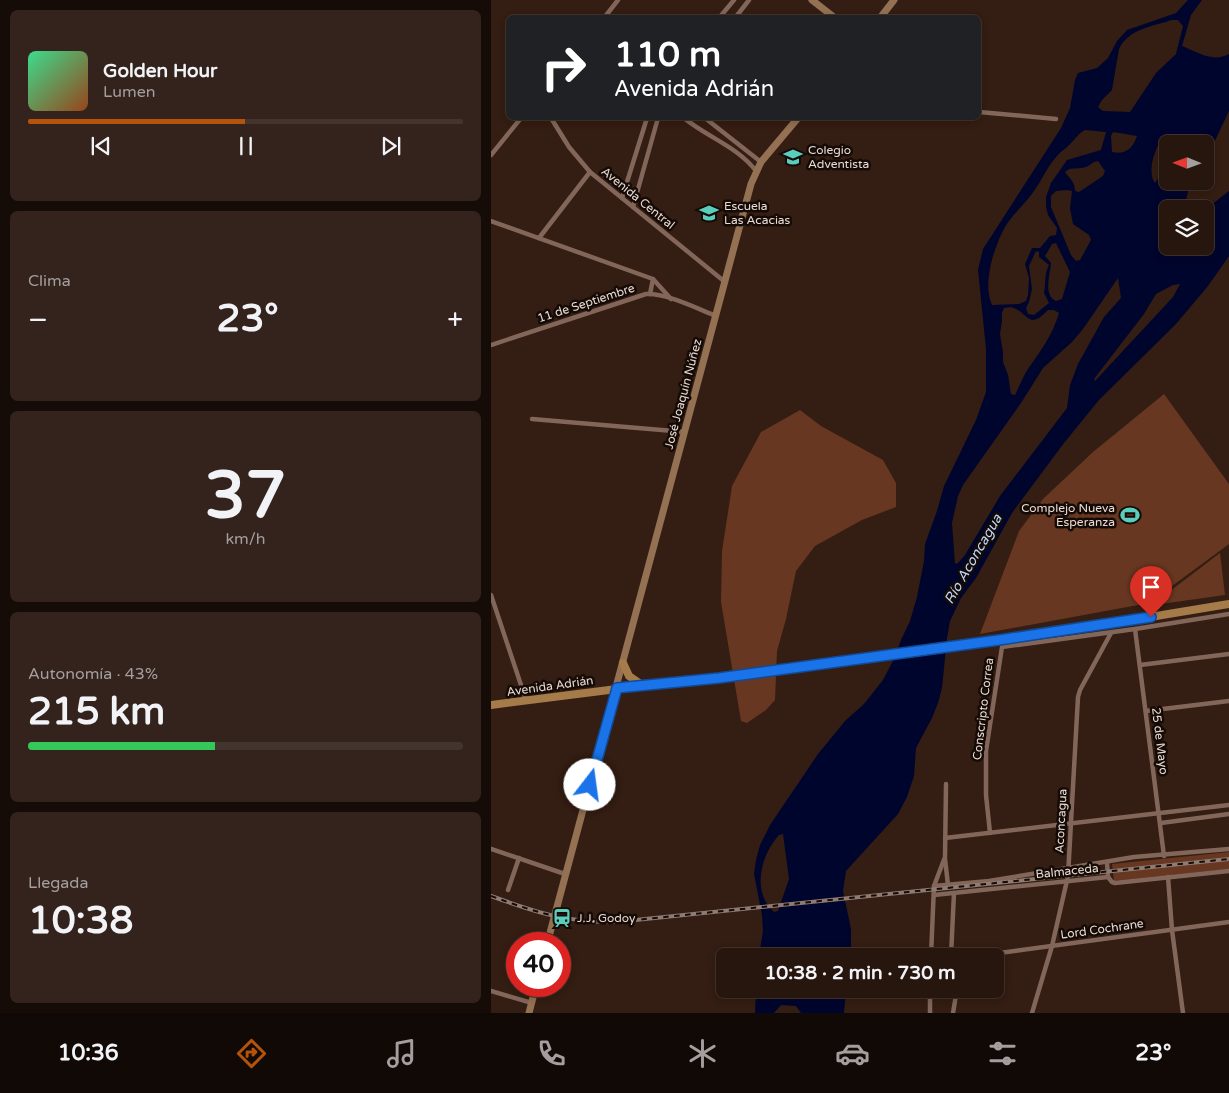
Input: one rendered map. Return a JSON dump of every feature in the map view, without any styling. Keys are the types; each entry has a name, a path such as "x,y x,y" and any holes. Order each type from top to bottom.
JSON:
{"main road":[{"name":"Avenida Adrián","path":"491,705 617,688 719,678 1000,644 1229,604"},
{"path":"623,663 629,676 644,686"}],"street":[{"path":"606,15 618,0"},
{"path":"722,15 734,0"},
{"path":"737,15 749,0"},
{"path":"812,0 831,15"},
{"path":"882,15 894,0"},
{"path":"981,112 1056,119"},
{"path":"491,155 519,120"},
{"name":"Avenida Central","path":"552,120 569,147 590,172 725,282"},
{"path":"622,198 646,120"},
{"path":"633,207 657,120"},
{"path":"686,120 697,129 737,152 751,163 756,171"},
{"path":"708,120 761,162"},
{"name":"José Joaquín Núñez","path":"550,932 751,184 761,162 796,120"},
{"path":"539,238 590,172"},
{"path":"491,221 653,279 671,299"},
{"path":"650,294 653,279"},
{"name":"11 de Septiembre","path":"491,345 641,295 650,294 671,299 716,316"},
{"path":"532,419 685,432"},
{"path":"491,595 527,700"},
{"path":"1000,644 1135,630 1229,614"},
{"name":"25 de Mayo","path":"1135,630 1164,856"},
{"name":"Aconcagua","path":"1032,1013 1052,946 1067,881 1078,697 1111,633"},
{"name":"Conscripto Correa","path":"990,833 986,795 986,751 1000,644"},
{"path":"1140,665 1229,654"},
{"path":"1146,711 1229,701"},
{"path":"946,784 945,857 948,885"},
{"path":"945,838 1071,825 1229,805"},
{"path":"1161,823 1229,814"},
{"path":"491,849 565,874"},
{"name":"Balmaceda","path":"934,886 1068,869 1134,857 1164,856 1229,849"},
{"path":"931,948 934,886 945,857"},
{"path":"508,890 519,858"},
{"path":"1107,863 1108,878"},
{"name":"Balmaceda","path":"934,895 1067,881 1108,878 1111,882 1115,883 1229,871"},
{"path":"1168,877 1172,930 1183,1013"},
{"path":"952,948 955,893"},
{"name":"Lord Cochrane","path":"1004,952 1229,922"},
{"path":"491,991 532,1003"},
{"path":"529,1013 534,997"},
{"path":"930,998 930,1013"},
{"path":"953,1013 956,998"}],"shaded area":[{"name":"Complejo Nueva Esperanza","path":"1164,394 1229,484 1229,544 1149,603 980,634 1019,531 1043,499 1093,452"},
{"path":"800,410 821,426 883,460 896,483 896,507 862,520 815,546 796,571 777,651 775,700 766,710 747,723 741,721 721,602 722,551 732,486 761,432"},
{"path":"1220,553 1225,595 1153,604"},
{"path":"1229,852 1229,869 1114,881 1112,864"}],"water":[{"name":"Río Aconcagua","path":"1188,0 1202,0 1191,15 1182,46 1211,57 1229,54 1229,111 1214,143 1214,135 1159,135 1159,144 1152,161 1152,173 1155,183 1159,177 1159,190 1188,190 1186,200 1159,200 1159,255 1214,255 1214,203 1229,191 1229,256 1208,286 1176,324 1099,400 1064,443 1012,513 976,578 961,598 950,621 942,688 938,703 916,748 914,776 907,797 898,814 846,871 843,891 851,929 851,948 760,948 763,931 762,915 754,874 760,845 770,825 818,754 845,721 864,704 883,680 895,657 910,621 917,597 924,561 925,544 944,486 976,420 986,392 986,349 978,270 983,249 1061,128 1070,108 1078,73 1097,68 1108,58 1117,41 1127,30 1176,13","holes":["1178,20 1183,26 1176,54 1156,73 1130,112 1103,111 1098,107 1112,90 1119,49 1123,42 1142,29","1085,130 1106,132 1101,150 1067,160 1051,183 1046,197 1046,207 1048,215 1057,228 1056,235 1050,236 1040,248 1032,248 1025,264 1029,278 1026,301 1019,304 992,305 989,296 989,276 993,255 1005,227 1034,191 1053,160","1113,132 1137,136 1128,150 1117,153 1112,152 1111,136","1098,161 1105,171 1103,176 1079,192 1075,191 1073,183 1065,172 1070,169 1086,167","1056,191 1072,191 1070,208 1073,224 1089,235 1091,240 1080,260 1076,261 1071,255 1051,207 1051,196","1056,243 1070,272 1062,299 1056,301 1048,290 1051,263 1045,256 1052,244","1036,251 1039,252 1039,257 1049,265 1044,293 1049,303 1034,315 1028,314 1026,308 1032,289 1029,266","1118,278 1121,298 1104,317 1078,364 1070,385 1067,408 1000,496 965,555 955,564 952,523 958,496 963,485 1021,403 1043,368 1072,342","1180,284 1173,297 1095,381 1094,379 1144,314 1156,294 1173,285","1010,307 1032,320 1048,310 1054,310 1059,313 1050,335 1026,372 1015,395 1011,394 1008,375 1003,362 1000,334 1004,308","783,834 789,879 778,911 774,912 763,894 761,873 767,853 779,835"]},
{"path":"756,998 845,998 844,1013 801,1013 796,1006 781,1005 774,1013 755,1013"}],"railway":[{"path":"491,896 552,915 582,921 616,922 1229,859"}],"place":[{"name":"Colegio Adventista","path":"793,157"},
{"name":"Escuela Las Acacias","path":"709,213"},
{"name":"Complejo Nueva Esperanza","path":"1130,515"},
{"name":"J.J. Godoy","path":"562,918"}],"route":[{"path":"590,785 617,688 719,678 999,640 1151,617"}]}
